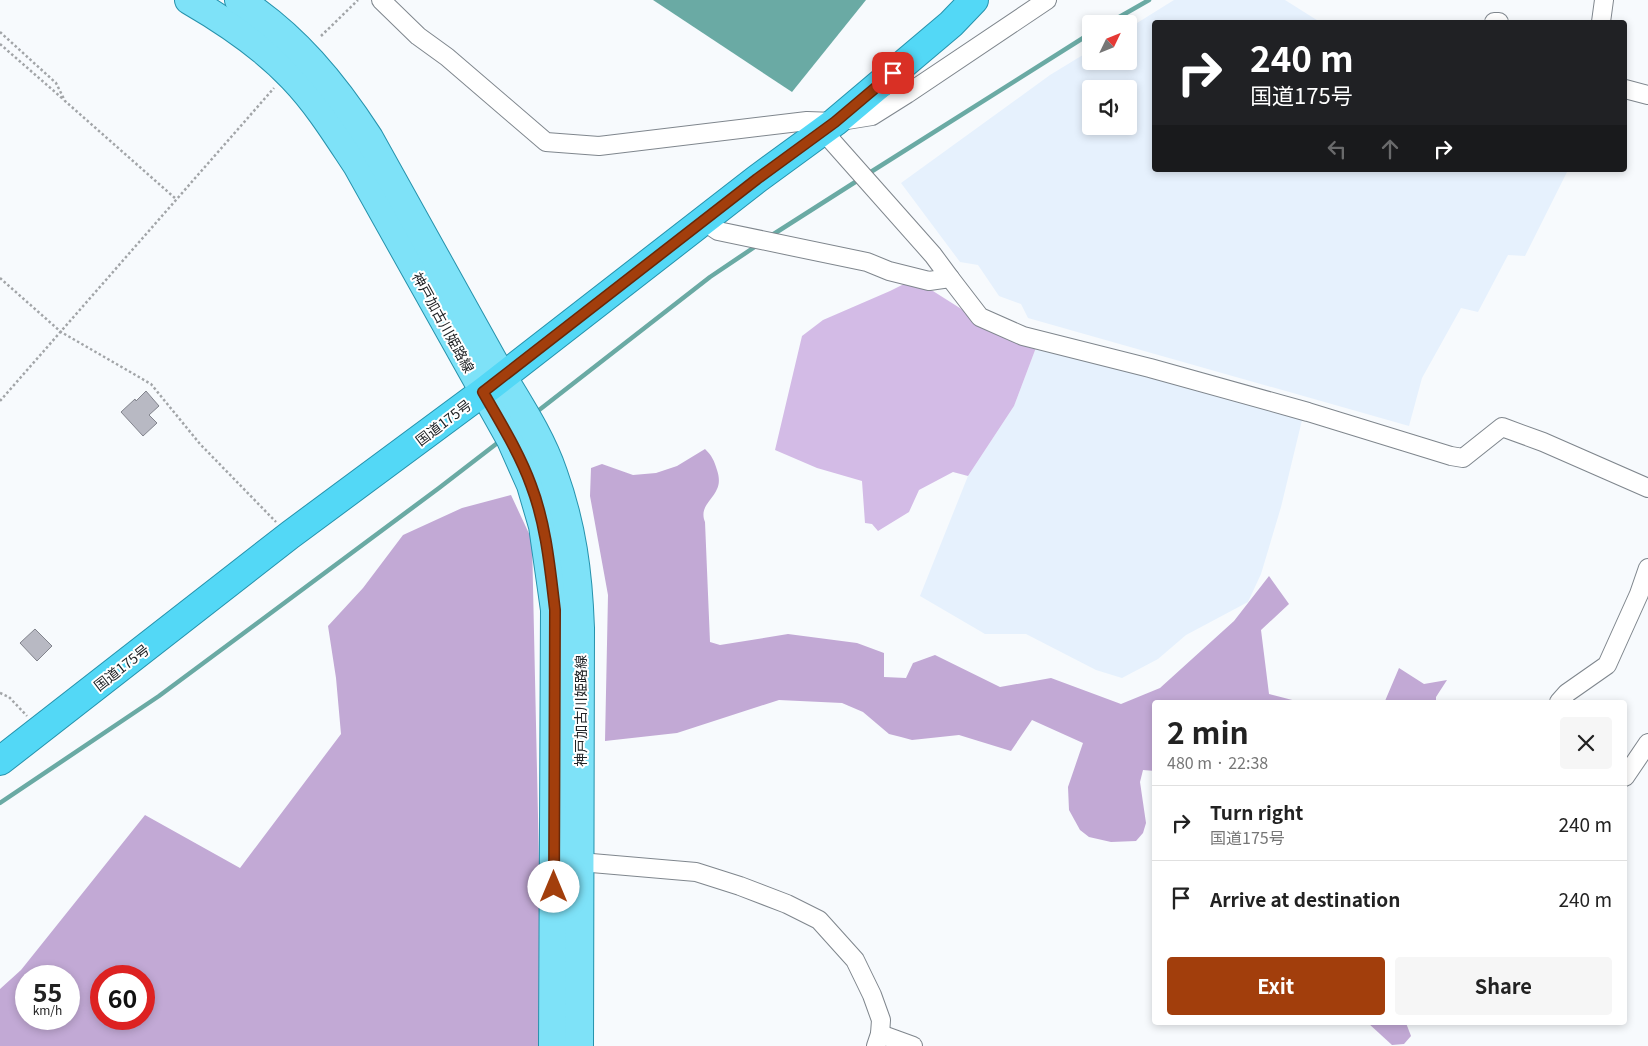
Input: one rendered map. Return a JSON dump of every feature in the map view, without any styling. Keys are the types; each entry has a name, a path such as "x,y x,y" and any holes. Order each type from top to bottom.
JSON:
{"highway":[{"name":"国道175号","path":"0,761 290,535 492,385 703,221 829,127 951,24 974,0"}],"main road":[{"name":"神戸加古川姫路線","path":"189,0 220,17 257,45 294,78 330,124 492,385 530,423 553,471 566,513 574,550 580,628 579,1046"},
{"name":"神戸加古川姫路線","path":"239,0 285,34 319,69 347,104 369,138 492,385 511,440 531,485 543,526 555,610 553,1046"}],"street":[{"path":"381,0 418,36 447,57 546,142 600,146 807,121 829,127 872,116 908,94 1047,0"},
{"path":"1600,20 1604,0"},
{"path":"1627,90 1648,95"},
{"path":"829,127 980,317 1023,336 1150,368 1299,409 1450,456 1463,458 1502,427 1543,442 1648,488"},
{"path":"703,221 718,231 867,262 889,271 929,282 950,278"},
{"path":"1561,700 1567,693 1607,665 1639,594 1648,568"},
{"path":"1627,774 1648,743"},
{"path":"580,862 696,872 787,904 820,920 855,960 872,995 881,1020 878,1040 913,1046"}],"path":[{"path":"321,36 358,0"},
{"path":"0,32 56,83 65,101"},
{"path":"0,44 176,199"},
{"path":"0,402 276,86"},
{"path":"0,278 61,332 151,384 200,444 290,535"},
{"path":"0,693 9,698 40,731"}],"shaded area":[{"path":"653,0 866,0 792,92"},
{"path":"1174,0 1285,0 1317,20 1152,20 1152,172 1567,172 1525,256 1508,255 1478,312 1461,308 1422,378 1409,426 1028,318 1021,304 999,296 978,265 960,262 901,183 1050,75 1082,55 1082,70 1138,70 1138,22"},
{"path":"914,279 974,317 1037,345 1014,406 968,476 953,472 919,490 909,512 878,531 872,524 865,523 862,481 817,468 775,450 802,336 823,320"},
{"path":"1037,345 1303,416 1281,507 1261,574 1248,602 1186,635 1158,659 1122,678 1096,670 1026,634 985,634 920,596 968,476 1014,406"},
{"path":"705,449 714,461 718,472 719,484 704,512 710,642 720,645 788,634 857,643 884,653 884,677 906,678 913,663 935,655 1000,687 1051,678 1121,704 1160,688 1234,621 1269,576 1289,604 1261,630 1269,694 1292,700 1152,700 1152,771 1143,770 1140,782 1146,823 1143,833 1136,841 1111,842 1089,837 1080,830 1069,810 1068,787 1083,743 1032,720 1011,751 959,735 912,740 889,734 863,712 842,703 779,700 677,733 605,741 608,595 590,496 591,468 602,464 633,475 656,473 677,466"},
{"path":"511,495 532,540 543,1046 0,1046 0,989 15,975 15,1030 80,1030 80,965 25,965 145,815 240,868 341,734 336,678 328,626 363,588 403,535 462,508"},
{"path":"1399,668 1424,684 1447,680 1436,700 1385,700"},
{"path":"1370,1025 1407,1025 1411,1036 1404,1044 1392,1045"}],"building":[{"path":"146,391 159,406 149,415 157,423 143,436 121,412"},
{"path":"35,629 52,646 37,661 20,643"}],"waterway":[{"path":"1123,15 1149,0"},
{"path":"866,175 1082,39"},
{"path":"769,237 860,179"},
{"path":"534,414 710,277 759,244"},
{"path":"0,803 159,696 500,441"}],"route":[{"path":"554,887 555,610 550,567 543,526 531,485 511,440 483,392 757,179 835,122 893,73"}]}
